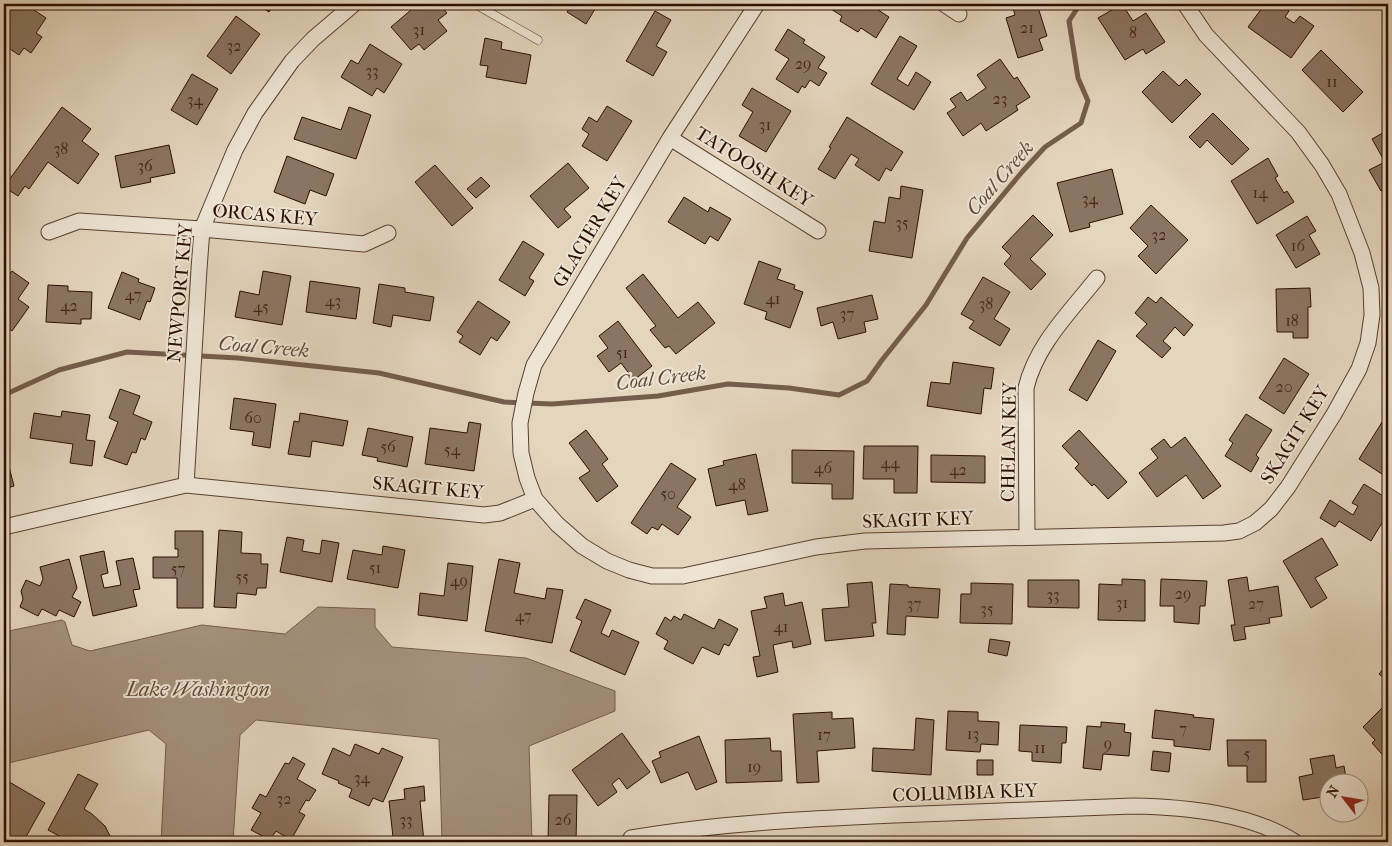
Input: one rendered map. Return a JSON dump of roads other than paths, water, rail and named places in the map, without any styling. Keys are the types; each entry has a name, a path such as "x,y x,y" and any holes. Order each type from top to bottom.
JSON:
{"street":[{"name":"NEWPORT KEY","path":"186,485 202,229 235,150 255,113 292,61 313,39 354,4"},
{"name":"GLACIER KEY","path":"535,499 527,478 521,453 520,423 534,365 670,138 756,4"},
{"path":"944,4 959,14"},
{"name":"SKAGIT KEY","path":"4,527 186,485 484,515 500,513 535,499 557,524 582,546 607,561 629,570 652,576 683,576 816,547 865,541 1224,533 1239,531 1255,523 1271,509 1288,488 1334,414 1359,369 1368,343 1372,315 1371,288 1362,253 1339,194 1322,165 1298,132 1206,35 1185,4"},
{"name":"TATOOSH KEY","path":"670,138 818,231"},
{"name":"ORCAS KEY","path":"49,232 79,221 202,229 364,244 388,234"},
{"name":"CHELAN KEY","path":"1028,538 1026,388 1029,375 1041,349 1097,278"},
{"name":"COLUMBIA KEY","path":"631,838 708,827 806,819 1133,806 1171,807 1224,815 1258,825 1295,842"}],"lane":[{"path":"475,4 538,40"}],"water":[{"name":"Lake Washington","path":"318,607 375,609 375,627 392,647 526,658 615,691 615,711 529,746 532,842 442,842 439,739 256,720 240,735 233,842 161,842 166,744 149,730 4,764 4,632 62,620 65,622 72,645 90,651 202,625 285,634"}],"waterway":[{"name":"Coal Creek","path":"4,395 59,370 127,352 238,358 379,373 504,402 552,404 658,396 728,384 789,388 839,395 867,381 926,305 967,238 1045,147 1081,123 1088,101 1078,78 1069,21 1080,4"}]}
